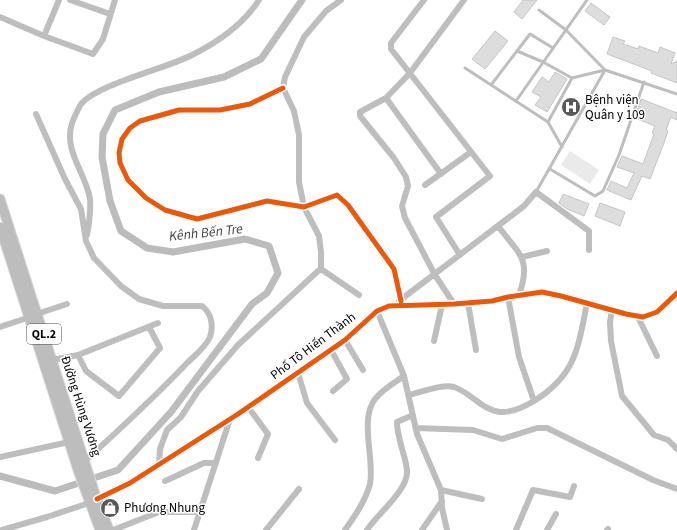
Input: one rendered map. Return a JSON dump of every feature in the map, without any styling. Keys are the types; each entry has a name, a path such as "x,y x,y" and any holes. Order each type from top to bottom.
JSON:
{"main road":[{"name":"Đường Hùng Vương","path":"0,199 6,243"},
{"name":"Đường Hùng Vương","path":"0,227 33,316 52,360 84,468 100,530"},
{"name":"Đường Hùng Vương","path":"33,316 69,442 84,468"},
{"name":"Đường Hùng Vương","path":"92,498 109,530"}],"street":[{"path":"44,36 59,0"},
{"path":"70,0 110,14"},
{"path":"0,17 44,36 93,54 103,39 115,0"},
{"path":"86,241 89,225 90,199 76,163 70,142 72,124 81,105 91,96 114,85 191,56 227,35 252,11 259,0"},
{"path":"321,269 319,236 304,207 299,182 299,134 294,111 283,88 285,77 304,37 326,11 342,0"},
{"path":"424,0 390,46 490,176 436,217 460,256"},
{"path":"454,304 435,275 402,211 408,186 406,177 394,158 360,116 360,112 386,98 410,73 464,0"},
{"path":"283,88 250,104 220,110 179,110 140,121 130,128 122,139 119,153 120,163 128,180 146,198 165,210 197,219 267,201 304,207 338,195 348,206 394,269 401,301"},
{"path":"386,98 441,174"},
{"path":"36,114 65,179 81,208 86,241 94,258 121,286 139,299 163,306 202,306 209,315 211,328 210,337 185,366 84,468"},
{"path":"425,185 471,152"},
{"path":"389,306 401,301 460,256 524,206 536,192 589,231 589,250"},
{"path":"498,226 522,257 526,272 519,295"},
{"path":"522,257 547,252"},
{"path":"321,269 359,295"},
{"path":"160,464 160,449 167,430 181,417 198,391 238,345 321,269"},
{"name":"Phố Tô Hiến Thành","path":"92,498 130,483 230,419 345,340 377,311 389,306 442,305 492,301 542,292 638,317"},
{"path":"657,356 638,317 644,317 656,312 677,293"},
{"path":"508,297 519,357 534,401"},
{"path":"468,303 476,350"},
{"path":"409,395 447,387 455,387 481,404 499,412 509,412 523,407 548,392 566,373 574,358 587,303"},
{"path":"0,327 67,304"},
{"path":"434,341 442,305"},
{"path":"612,310 610,322 611,341 622,396 654,435 668,440 677,449"},
{"path":"377,311 404,376 416,428 441,490 448,530"},
{"path":"52,360 78,355 158,323"},
{"path":"78,355 86,372 119,396 160,348 149,326"},
{"path":"345,340 363,370"},
{"path":"330,350 347,379 333,391"},
{"path":"298,373 307,403 335,440"},
{"path":"345,530 360,506 370,484 371,468 368,421 372,405 384,389 404,376"},
{"path":"248,407 268,434 258,458"},
{"path":"367,530 380,512 401,490 405,481 407,468 397,422 414,415"},
{"path":"194,530 230,419"},
{"path":"416,428 473,430 502,439 537,428 547,428 653,480 677,489"},
{"path":"0,457 69,442"},
{"path":"165,481 204,463 216,463"},
{"path":"516,530 532,490 570,497 574,486"},
{"path":"266,530 299,489"},
{"path":"441,490 482,499"},
{"path":"2,530 47,517 92,498"},
{"path":"422,530 442,501"},
{"path":"113,530 158,512 200,512"},
{"path":"547,530 556,514"}],"lane":[{"path":"516,101 587,0"},
{"path":"539,10 566,30 605,70 628,79 644,82 677,94"},
{"path":"491,85 530,34 553,48"},
{"path":"517,51 543,62 572,78 605,70"},
{"path":"464,68 548,122 562,147"},
{"path":"536,192 605,70"},
{"path":"548,122 572,78"},
{"path":"550,168 595,196 603,191 619,155 644,82"}],"shaded area":[{"path":"570,151 599,170 590,184 561,165"}],"building":[{"path":"523,0 537,0 522,19 514,12"},
{"path":"591,3 610,17 604,25 585,11"},
{"path":"495,31 508,41 485,69 472,59"},
{"path":"613,37 625,41 623,44 638,49 639,46 658,53 660,47 675,53 671,64 677,61 677,83 651,73 652,71 607,54"},
{"path":"555,72 567,79 547,112 535,105 541,97 532,92 542,77 549,82"},
{"path":"641,99 677,113 677,120 671,117 666,130 668,131 664,143 650,179 642,176 631,200 607,190 611,181 627,188 634,173 617,167 622,156 643,164 654,134 652,133 655,126 635,118"},
{"path":"563,194 589,204 584,216 567,209 559,203"},
{"path":"600,203 625,212 620,226 595,216"}],"waterway":[{"name":"Kênh Bến Tre","path":"0,476 55,491 118,470 171,412 252,304 267,293 278,273 269,246 245,239 173,252 147,248 121,231 110,201 102,157 103,134 115,110 159,92 224,77 261,59 302,0"}],"cycle path":[{"path":"283,88 250,104 220,110 179,110 140,121 130,128 122,139 119,153 120,163 128,180 146,198 165,210 197,219 267,201 304,207 337,195 348,205 394,269 401,301"},
{"path":"97,499 130,483 238,414 345,340 377,311 389,306 492,301 542,292 643,317 657,312 677,293"}],"place":[{"name":"Bệnh viện Quân y 109","path":"571,107"},
{"name":"Phương Nhung","path":"110,508"}]}
